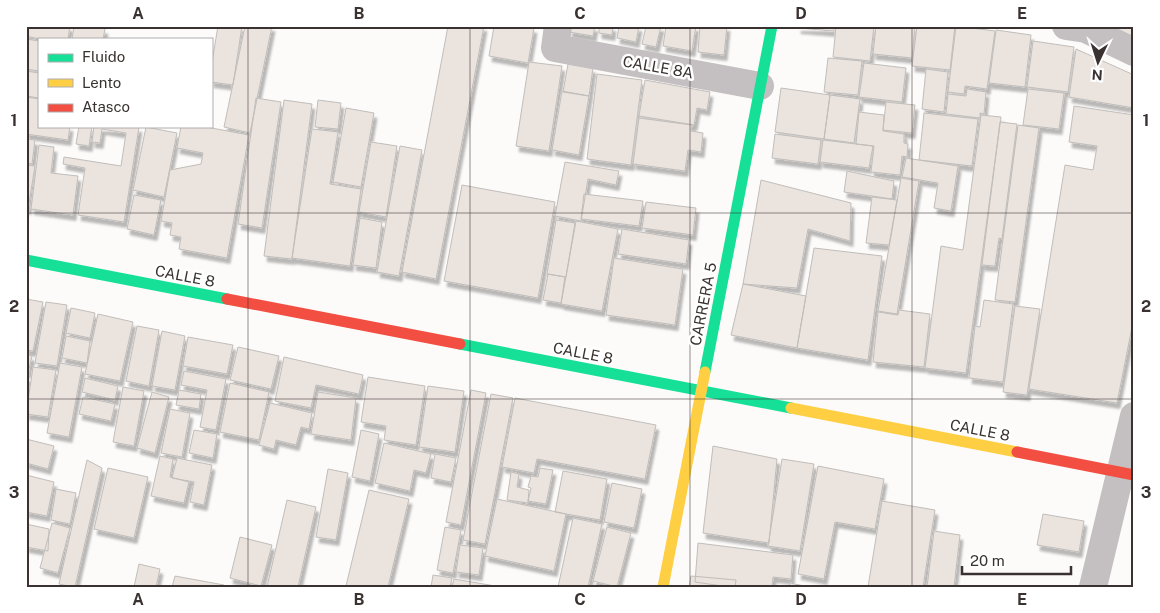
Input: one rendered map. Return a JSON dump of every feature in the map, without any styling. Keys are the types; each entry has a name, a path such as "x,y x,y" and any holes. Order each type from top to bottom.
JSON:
{"street":[{"name":"CARRERA 5","path":"663,587 772,26"},
{"path":"1066,26 1086,29 1134,52"},
{"name":"CALLE 8A","path":"557,37 760,86"},
{"name":"CALLE 8","path":"26,260 1127,474"},
{"path":"1093,587 1127,474 1134,416"}],"building":[{"path":"26,26 70,26 68,38 38,39 26,36"},
{"path":"74,26 93,26 105,29 103,38 72,38"},
{"path":"218,26 242,26 233,85 212,82 212,62"},
{"path":"245,26 272,26 250,133 224,127"},
{"path":"448,26 484,26 436,279 402,272"},
{"path":"494,26 534,28 528,63 489,56"},
{"path":"570,26 595,26 593,36 569,32"},
{"path":"599,26 613,26 612,35 599,33"},
{"path":"619,26 639,26 636,42 617,38"},
{"path":"646,26 661,26 656,47 642,44"},
{"path":"666,26 696,26 692,51 663,46"},
{"path":"700,26 727,26 724,55 698,52"},
{"path":"798,26 834,26 834,31 798,28"},
{"path":"836,26 874,26 870,61 833,57"},
{"path":"876,26 915,26 912,58 873,54"},
{"path":"917,26 955,26 950,70 912,66"},
{"path":"956,26 995,31 987,89 965,86 964,94 948,92"},
{"path":"1107,26 1134,26 1134,38"},
{"path":"996,30 1031,35 1025,87 989,83"},
{"path":"26,39 38,41 38,71 26,69"},
{"path":"1033,41 1074,47 1068,92 1027,87"},
{"path":"1076,49 1134,75 1134,108 1069,97"},
{"path":"828,58 862,61 858,95 824,92"},
{"path":"529,62 562,66 549,151 516,146"},
{"path":"864,63 906,68 902,102 859,97"},
{"path":"568,64 593,68 589,96 563,92"},
{"path":"926,69 948,72 944,112 922,109"},
{"path":"26,71 38,73 38,98 26,96"},
{"path":"597,74 642,80 631,165 587,159"},
{"path":"645,80 710,92 707,110 697,108 694,125 639,116"},
{"path":"781,88 830,95 824,139 775,132"},
{"path":"967,89 986,92 984,114 980,113 980,118 946,114 948,94 966,96"},
{"path":"1028,89 1064,93 1059,129 1023,125"},
{"path":"562,91 589,96 579,155 552,150"},
{"path":"830,95 860,99 854,143 824,139"},
{"path":"26,97 38,99 38,128 70,128 68,140 26,134"},
{"path":"256,98 281,102 262,228 238,224"},
{"path":"284,100 312,104 292,259 264,256"},
{"path":"318,100 341,103 338,129 315,127"},
{"path":"886,102 915,105 912,133 883,130"},
{"path":"1074,106 1134,115 1134,317 1117,403 1029,389 1065,165 1093,170 1097,146 1069,142"},
{"path":"346,108 374,113 361,187 333,182"},
{"path":"859,112 884,115 883,131 904,134 904,143 908,144 907,157 902,156 900,175 871,172 874,146 856,144"},
{"path":"924,113 978,119 972,166 919,160"},
{"path":"981,115 1001,117 966,373 925,368 941,246 963,250"},
{"path":"639,118 692,125 691,131 703,133 701,152 688,150 685,171 633,164"},
{"path":"1000,122 1017,124 1002,239 999,238 995,266 982,265"},
{"path":"1018,125 1039,128 1015,302 995,300"},
{"path":"79,128 92,128 89,146 76,144"},
{"path":"94,128 139,128 124,222 78,215 85,168 63,164 64,157 121,166 126,133 102,129 100,143 92,142"},
{"path":"146,128 177,133 164,197 133,190"},
{"path":"181,128 212,128 249,135 227,258 179,249 181,237 170,235 172,223 161,221 170,170 201,164 203,153 177,148"},
{"path":"312,129 338,132 330,184 361,189 350,266 292,258"},
{"path":"775,134 821,140 818,164 772,158"},
{"path":"26,139 35,140 32,164 26,163"},
{"path":"823,140 873,146 869,168 820,162"},
{"path":"371,142 397,146 386,217 359,212"},
{"path":"39,145 54,147 51,173 78,176 73,215 31,209"},
{"path":"400,146 422,150 399,276 377,272"},
{"path":"906,158 958,166 951,211 934,208 938,183 902,177"},
{"path":"565,162 619,171 616,185 588,179 581,221 555,216"},
{"path":"26,165 35,166 28,209 26,209"},
{"path":"847,171 894,181 892,199 844,192"},
{"path":"901,178 919,181 897,314 878,311"},
{"path":"761,180 851,203 850,241 808,229 797,288 743,284"},
{"path":"462,185 555,202 538,298 444,281"},
{"path":"584,194 643,201 639,226 581,219"},
{"path":"134,195 161,200 154,235 127,229"},
{"path":"872,197 897,200 889,245 866,243"},
{"path":"646,202 696,208 693,235 642,228"},
{"path":"360,218 382,222 376,268 353,265"},
{"path":"556,220 575,223 566,277 547,274"},
{"path":"576,221 618,229 602,311 561,304"},
{"path":"622,229 689,240 686,264 618,254"},
{"path":"814,248 882,256 868,360 797,348"},
{"path":"614,258 683,269 675,325 606,315"},
{"path":"548,274 565,277 561,303 543,300"},
{"path":"743,284 806,296 797,348 731,335"},
{"path":"26,299 43,302 33,351 26,350"},
{"path":"984,300 1013,304 1003,382 969,378 975,326 980,327"},
{"path":"46,302 67,305 57,366 35,363"},
{"path":"1015,306 1040,309 1027,395 1003,392"},
{"path":"71,308 95,313 90,338 66,333"},
{"path":"899,310 930,314 924,367 873,362 878,312 898,315"},
{"path":"98,314 133,322 120,381 85,374"},
{"path":"137,326 159,330 149,386 126,381"},
{"path":"162,331 185,336 175,390 152,386"},
{"path":"66,336 90,341 87,363 62,358"},
{"path":"188,337 233,345 227,374 183,366"},
{"path":"238,347 279,356 271,389 230,380"},
{"path":"26,354 32,356 28,373 26,373"},
{"path":"284,357 363,375 359,394 316,385 311,408 275,401"},
{"path":"60,363 82,367 69,437 47,433"},
{"path":"33,367 56,370 48,417 26,414"},
{"path":"184,371 226,379 216,430 200,427 207,390 181,385"},
{"path":"368,377 425,386 416,445 384,440 386,426 361,422"},
{"path":"85,378 118,386 115,400 82,392"},
{"path":"26,382 30,382 26,401"},
{"path":"230,383 269,392 259,440 220,432"},
{"path":"428,386 464,391 455,452 419,447"},
{"path":"123,387 144,391 134,446 113,442"},
{"path":"179,390 201,394 199,409 176,405"},
{"path":"471,390 486,393 461,525 446,522"},
{"path":"152,392 169,397 155,453 137,448"},
{"path":"318,392 356,398 351,440 311,434"},
{"path":"491,394 513,398 485,544 463,540"},
{"path":"83,397 115,404 111,421 79,414"},
{"path":"515,398 656,425 645,479 537,459 534,473 502,467"},
{"path":"270,403 312,413 309,429 301,427 296,445 276,440 274,449 259,445"},
{"path":"170,409 190,413 182,457 161,453"},
{"path":"194,430 217,434 213,458 189,453"},
{"path":"361,430 379,434 370,481 352,477"},
{"path":"26,439 54,446 48,469 26,463"},
{"path":"384,443 431,454 426,473 414,470 410,491 375,483"},
{"path":"713,446 777,459 769,543 703,533"},
{"path":"435,454 456,458 451,482 431,478"},
{"path":"160,456 173,459 170,477 189,482 184,503 151,496"},
{"path":"177,458 212,465 204,505 190,502 194,482 172,478"},
{"path":"782,459 814,464 800,551 768,546"},
{"path":"87,460 102,468 75,587 73,587 59,584"},
{"path":"818,466 884,479 875,529 835,522 824,579 798,574"},
{"path":"108,468 148,477 134,538 94,529"},
{"path":"540,468 553,470 546,504 528,501 531,488 528,487 531,476 538,477"},
{"path":"328,469 348,473 336,540 316,537"},
{"path":"563,471 607,479 600,520 555,512"},
{"path":"511,472 519,474 517,487 529,490 528,503 507,500"},
{"path":"26,475 54,482 47,516 26,512"},
{"path":"612,483 642,489 634,528 604,522"},
{"path":"56,489 76,493 70,524 51,520"},
{"path":"369,490 409,499 388,587 348,587 346,586"},
{"path":"497,499 566,514 554,571 485,556"},
{"path":"287,500 316,507 298,587 267,587"},
{"path":"882,501 935,510 923,587 868,587"},
{"path":"1043,514 1084,521 1079,552 1037,545"},
{"path":"573,518 602,524 588,587 558,587"},
{"path":"52,523 70,528 58,573 40,568"},
{"path":"26,524 49,529 48,551 26,547"},
{"path":"445,527 461,530 453,573 437,570"},
{"path":"607,527 631,533 617,587 593,581"},
{"path":"934,531 960,535 954,587 927,587"},
{"path":"240,537 272,545 261,586 230,578"},
{"path":"698,543 793,555 791,579 773,577 772,587 729,587 695,582"},
{"path":"460,545 483,548 479,575 456,572"},
{"path":"139,564 160,569 156,587 134,587"},
{"path":"433,575 452,578 450,587 431,587"},
{"path":"175,576 224,585 224,587 172,587"},
{"path":"691,576 736,580 735,587 689,587"},
{"path":"454,579 501,587 452,587"},
{"path":"790,583 809,587 789,587"}],"traffic: fast":[{"path":"705,372 772,26"},
{"path":"26,260 227,299"},
{"path":"460,344 791,408"}],"traffic: slow":[{"path":"663,587 705,372"},
{"path":"791,408 1017,452"}],"traffic: jam":[{"path":"227,299 460,344"},
{"path":"1017,452 1134,475"}]}
